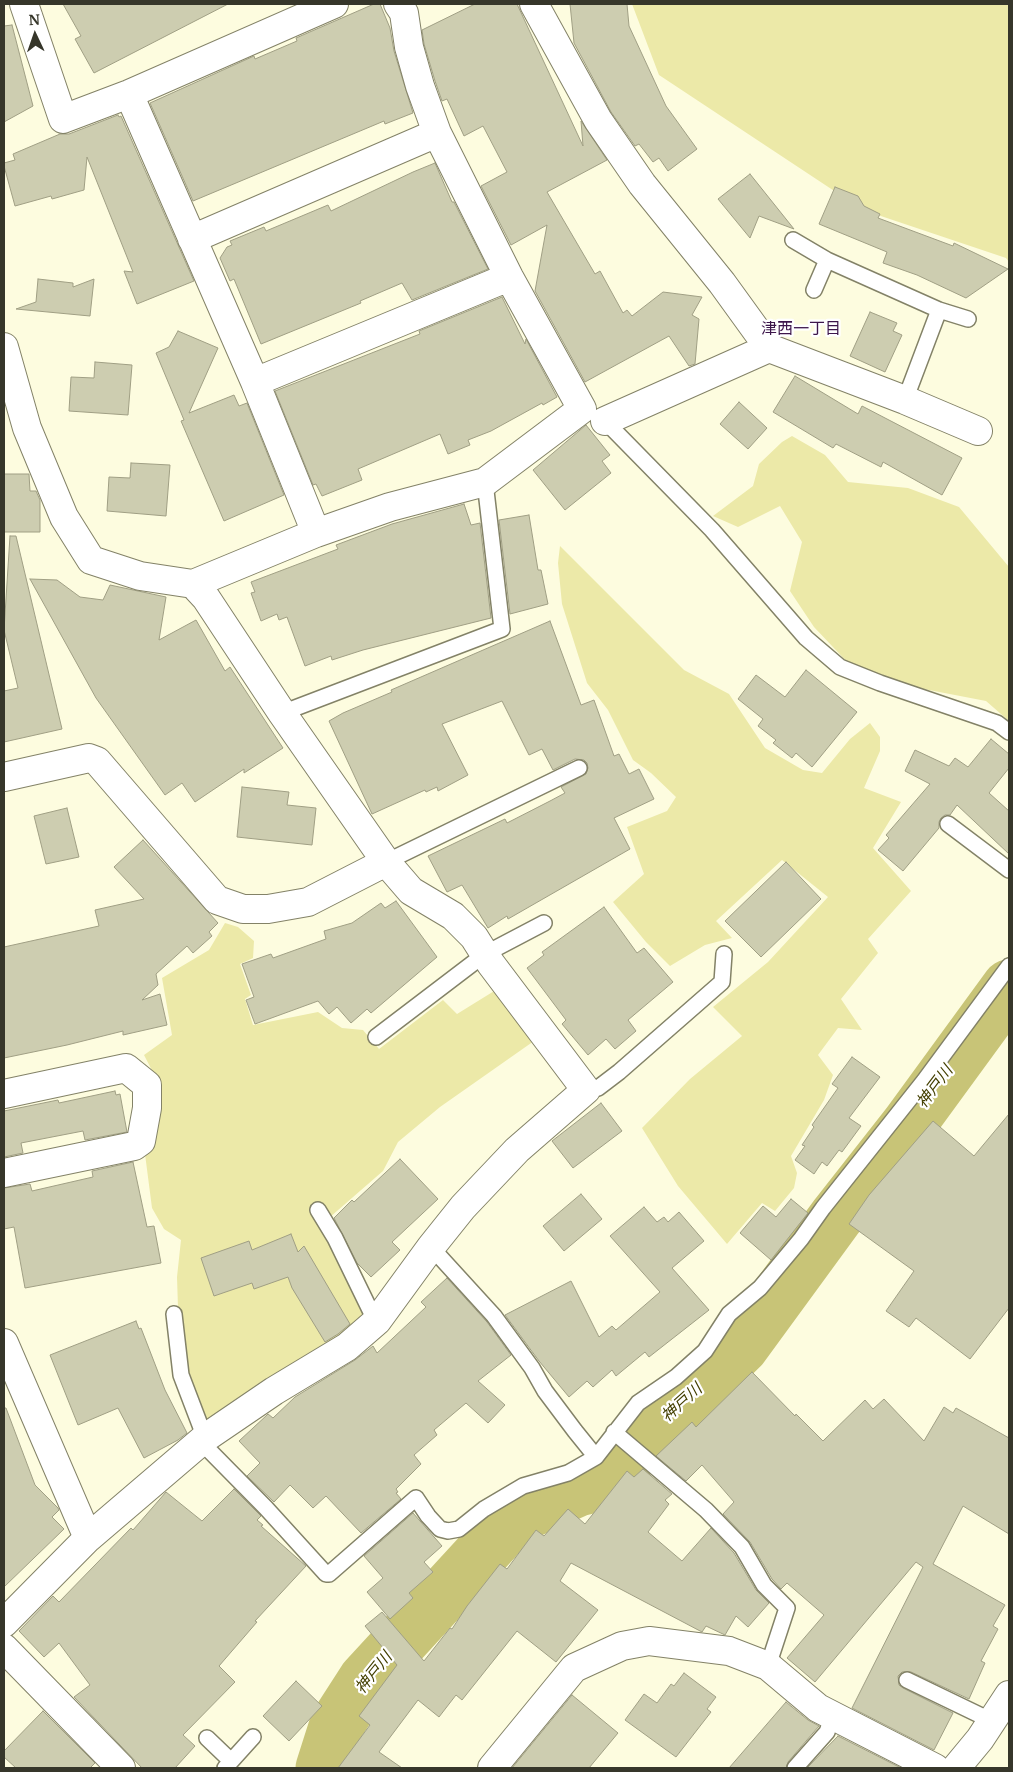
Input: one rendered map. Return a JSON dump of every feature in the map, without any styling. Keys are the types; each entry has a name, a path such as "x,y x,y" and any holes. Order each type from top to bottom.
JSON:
{"street":[{"path":"24,4 62,118 129,94 334,4"},
{"path":"534,4 598,120 636,176 722,283 769,348 978,430"},
{"path":"407,7 409,47 420,86 437,133 509,277 593,415"},
{"path":"129,94 255,382 316,533"},
{"path":"192,239 437,133"},
{"path":"255,382 509,277"},
{"path":"4,347 27,428 64,517 92,560 140,576 193,584 316,533 390,507 485,482 593,415 769,348"},
{"path":"4,1623 88,1538 203,1440 274,1391 347,1347 377,1320 463,1207 517,1150 586,1090 474,937 453,916 412,891 386,862 282,713 206,598 193,584"},
{"path":"4,777 89,758 97,761 217,900 243,909 268,910 308,902 386,862"},
{"path":"4,1094 126,1068 148,1085 147,1108 141,1141 134,1146 4,1173"},
{"path":"4,1343 88,1538"},
{"path":"492,1768 574,1668 622,1646 649,1641 729,1651 768,1666 818,1708 935,1768"},
{"path":"4,1648 121,1768"},
{"path":"956,1768 992,1721 1009,1695"}],"lane":[{"path":"793,240 827,260 939,310 968,319"},
{"path":"814,290 827,260"},
{"path":"905,400 939,310"},
{"path":"593,415 712,530 806,638 840,667 880,683 997,723 1009,732"},
{"path":"282,713 502,629 485,482"},
{"path":"386,862 579,768"},
{"path":"948,824 1009,870"},
{"path":"376,1037 485,954 544,923"},
{"path":"586,1090 598,1088 619,1072 722,982 724,954"},
{"path":"174,1314 181,1375 203,1440 326,1574 329,1574 416,1498 428,1516 440,1529 448,1531 459,1529 484,1509 524,1486 568,1473 596,1457 618,1435 638,1403 676,1377 705,1351 729,1314 760,1288 924,1082 1009,966"},
{"path":"318,1210 335,1238 371,1312 377,1320"},
{"path":"431,1247 494,1316 532,1368 545,1391 596,1457"},
{"path":"618,1435 706,1510 742,1547 764,1585 787,1608 768,1666"},
{"path":"907,1680 992,1721"},
{"path":"795,1768 827,1732 833,1715"},
{"path":"207,1738 228,1765 253,1737"}],"shaded area":[{"path":"632,4 1009,4 1009,262 1006,258 863,210 659,75"},
{"path":"792,436 825,455 848,482 908,488 959,507 1009,567 1009,721 986,701 880,683 850,665 814,627 790,591 802,542 780,506 738,527 713,516 753,486 759,464 782,442"},
{"path":"560,546 684,670 729,694 765,748 803,770 822,773 850,739 870,723 880,737 880,751 864,788 901,802 873,848 911,891 868,939 878,953 841,999 862,1030 838,1028 818,1055 833,1075 824,1100 791,1156 797,1173 794,1188 775,1211 762,1203 727,1244 678,1186 642,1128 690,1079 742,1036 713,1007 768,962 828,897 782,860 716,921 732,938 705,945 670,966 646,942 613,902 644,874 627,827 667,811 676,797 651,773 633,760 608,710 587,683 562,604 558,563"},
{"path":"225,923 238,927 254,941 253,958 240,964 251,995 245,999 253,1025 318,1012 342,1028 363,1030 379,1049 443,1000 457,1014 499,988 534,1041 440,1107 398,1142 383,1171 322,1224 368,1317 205,1425 189,1380 179,1339 177,1277 181,1240 164,1229 152,1208 145,1154 157,1080 144,1055 172,1035 162,978 209,950"}],"building":[{"path":"63,4 228,4 94,73 75,39 81,36"},
{"path":"374,4 380,4 390,28 394,51 413,113 385,124 384,121 193,201 150,103 254,56 255,59 297,41 296,38"},
{"path":"475,4 517,4 583,146 581,121 607,160 547,192 595,274 600,271 623,313 627,310 632,316 663,292 702,297 692,315 699,319 695,364 689,366 669,336 585,382 535,291 547,225 511,245 481,186 507,172 483,126 464,136 447,99 442,101 424,44 422,30"},
{"path":"570,4 627,4 629,26 666,106 697,149 668,171 659,158 653,162 639,144 635,146 611,112 574,43"},
{"path":"12,25 33,106 4,122 4,26"},
{"path":"118,115 119,117 121,116 194,281 137,304 124,271 133,272 87,157 84,190 52,199 51,196 15,206 4,166 4,163 15,160 13,154 60,134 69,134"},
{"path":"435,163 452,202 454,202 488,269 412,300 402,283 360,301 361,303 261,344 234,279 230,281 220,258 227,247 232,245 230,241 264,227 266,231 328,205 331,211"},
{"path":"750,174 794,229 759,216 750,238 718,199"},
{"path":"835,187 858,196 864,206 880,214 878,218 953,246 954,243 1008,269 966,298 917,275 883,263 887,252 819,224"},
{"path":"38,279 73,283 73,287 94,279 90,316 16,309 36,302"},
{"path":"502,297 525,344 526,339 557,397 543,405 542,403 491,431 468,440 470,445 448,454 440,434 358,469 362,480 322,496 316,484 313,485 275,391 420,334 419,331"},
{"path":"870,312 897,323 893,331 902,335 885,372 850,356"},
{"path":"178,331 218,348 189,413 234,395 239,406 247,403 284,495 224,521 181,421 184,420 156,353 169,347"},
{"path":"95,362 132,365 128,415 69,411 71,377 94,378"},
{"path":"795,376 858,414 862,406 962,458 942,495 883,462 881,467 836,444 833,448 773,412"},
{"path":"739,402 767,428 748,449 720,424"},
{"path":"586,425 610,455 602,461 611,473 565,510 533,470"},
{"path":"131,463 170,465 166,516 107,511 109,477 130,478"},
{"path":"4,474 29,474 30,491 36,491 40,500 40,532 4,532"},
{"path":"464,504 471,525 480,523 491,618 363,650 332,660 331,656 305,666 287,617 279,620 277,614 261,621 251,593 255,592 251,582 338,549 336,545 392,524"},
{"path":"529,515 538,570 541,570 548,604 510,614 499,520"},
{"path":"10,536 16,536 62,729 4,742 4,691 18,688 4,630"},
{"path":"30,579 57,580 80,597 103,600 110,585 166,597 159,640 196,620 225,671 230,667 283,748 244,773 244,769 195,802 182,783 165,795 96,698"},
{"path":"550,621 581,705 594,700 614,756 619,754 629,774 639,769 654,799 614,818 630,849 508,919 507,916 488,928 462,885 447,892 428,856 505,819 507,823 565,793 561,787 586,774 587,763 584,760 575,759 553,770 542,749 529,755 502,701 442,724 468,775 438,791 437,787 426,792 425,790 372,814 329,721 392,692 391,690"},
{"path":"806,670 857,712 812,767 796,753 792,758 773,743 776,740 758,726 763,719 738,699 756,675 785,697"},
{"path":"991,739 1009,754 1009,768 989,793 1009,811 1009,854 957,805 950,815 945,815 941,818 939,828 903,871 878,850 889,838 886,835 930,784 905,771 915,750 949,766 955,758 968,767"},
{"path":"242,787 289,792 287,805 316,808 312,845 237,837"},
{"path":"67,808 79,857 46,864 34,816"},
{"path":"143,840 218,923 209,932 212,936 193,953 187,946 156,974 158,985 142,1000 160,994 167,1025 123,1035 123,1031 4,1058 4,947 99,926 95,910 144,899 114,867"},
{"path":"786,862 821,899 761,957 725,921"},
{"path":"396,901 437,957 371,1013 367,1009 351,1023 337,1007 329,1014 318,1001 255,1024 246,1000 254,997 242,964 271,954 273,958 326,939 324,931 352,923 381,903 385,908"},
{"path":"604,907 637,953 644,948 673,982 628,1020 636,1031 615,1049 606,1039 588,1055 562,1024 566,1020 527,968 544,955 542,952"},
{"path":"852,1057 880,1077 849,1118 861,1126 842,1152 839,1150 827,1166 822,1162 814,1174 795,1160 805,1146 802,1145 814,1127 812,1125 838,1088 832,1084"},
{"path":"115,1091 116,1095 120,1094 127,1132 85,1140 83,1131 21,1143 23,1153 4,1157 4,1111 58,1100 59,1103"},
{"path":"601,1103 622,1131 573,1168 552,1141"},
{"path":"1009,1114 1009,1308 970,1359 916,1318 909,1327 886,1311 914,1271 849,1224 869,1195 933,1121 974,1156"},
{"path":"400,1159 438,1199 392,1242 400,1250 371,1277 357,1263 334,1218"},
{"path":"133,1162 147,1227 154,1226 161,1263 25,1288 14,1227 4,1229 4,1188 30,1184 32,1191 93,1177 92,1171"},
{"path":"581,1194 602,1219 564,1251 543,1226"},
{"path":"791,1199 808,1213 771,1260 740,1233 763,1206 776,1217"},
{"path":"644,1207 657,1222 664,1217 668,1222 679,1212 704,1241 672,1268 709,1310 649,1357 645,1352 616,1376 612,1370 593,1387 587,1381 569,1397 505,1315 571,1281 599,1337 612,1326 616,1330 660,1292 610,1236"},
{"path":"291,1234 298,1252 304,1246 350,1324 325,1342 292,1288 288,1277 254,1289 252,1283 214,1296 201,1258 249,1241 252,1250"},
{"path":"447,1278 487,1322 511,1355 478,1381 505,1405 488,1423 466,1403 434,1430 437,1435 414,1455 421,1464 396,1489 398,1492 396,1493 401,1499 361,1533 326,1496 313,1508 290,1485 274,1502 247,1476 260,1463 239,1441 268,1414 273,1418 295,1397 355,1360 373,1346 377,1353 426,1307 421,1302"},
{"path":"136,1321 139,1329 141,1328 165,1390 187,1433 178,1440 144,1458 118,1408 78,1425 50,1355"},
{"path":"752,1372 795,1416 796,1414 823,1441 865,1400 873,1409 884,1399 924,1441 944,1407 953,1413 956,1408 1009,1438 1009,1534 963,1506 933,1564 1005,1605 993,1626 998,1629 981,1661 985,1663 969,1699 911,1672 902,1672 898,1676 899,1685 903,1688 953,1713 934,1750 852,1708 923,1567 916,1562 815,1682 787,1658 824,1615 787,1583 781,1589 772,1579 750,1542 723,1514 734,1502 702,1465 686,1481 656,1456 692,1422 696,1427"},
{"path":"4,1408 6,1408 35,1485 58,1508 59,1510 52,1517 64,1529 4,1587"},
{"path":"643,1469 672,1494 665,1500 669,1504 648,1532 682,1561 711,1528 734,1553 756,1590 769,1603 748,1627 736,1616 725,1635 706,1626 702,1632 571,1563 560,1581 598,1610 556,1662 517,1631 462,1700 456,1695 439,1717 418,1700 379,1752 402,1768 338,1768 370,1725 359,1716 397,1665 365,1626 382,1612 424,1661 450,1628 452,1629 467,1606 500,1564 507,1569 536,1530 544,1536 568,1509 585,1524 627,1471 634,1477"},
{"path":"234,1489 261,1516 257,1520 263,1525 261,1526 306,1566 255,1621 257,1622 219,1666 235,1682 183,1735 195,1746 175,1768 142,1768 74,1697 90,1685 59,1643 44,1657 19,1631 53,1596 59,1602 131,1528 133,1530 166,1492 202,1521"},
{"path":"413,1513 442,1546 424,1562 433,1572 409,1593 413,1598 390,1619 367,1592 383,1578 364,1556"},
{"path":"684,1673 716,1697 707,1709 711,1712 676,1757 625,1720 644,1694 657,1703 671,1684 674,1686"},
{"path":"296,1681 322,1706 289,1741 263,1716"},
{"path":"572,1695 618,1733 589,1768 512,1768"},
{"path":"786,1702 808,1720 819,1726 788,1762 786,1768 729,1768"},
{"path":"43,1711 95,1763 90,1768 16,1768 4,1757 4,1751"},
{"path":"838,1736 901,1768 807,1768"}],"waterway":[{"name":"神戸川","path":"323,1768 337,1724 366,1679 515,1517 578,1489 611,1481 644,1436 678,1409 741,1347 836,1217 909,1124 1009,987"}],"district":[{"name":"津西一丁目","path":"801,329"}]}
